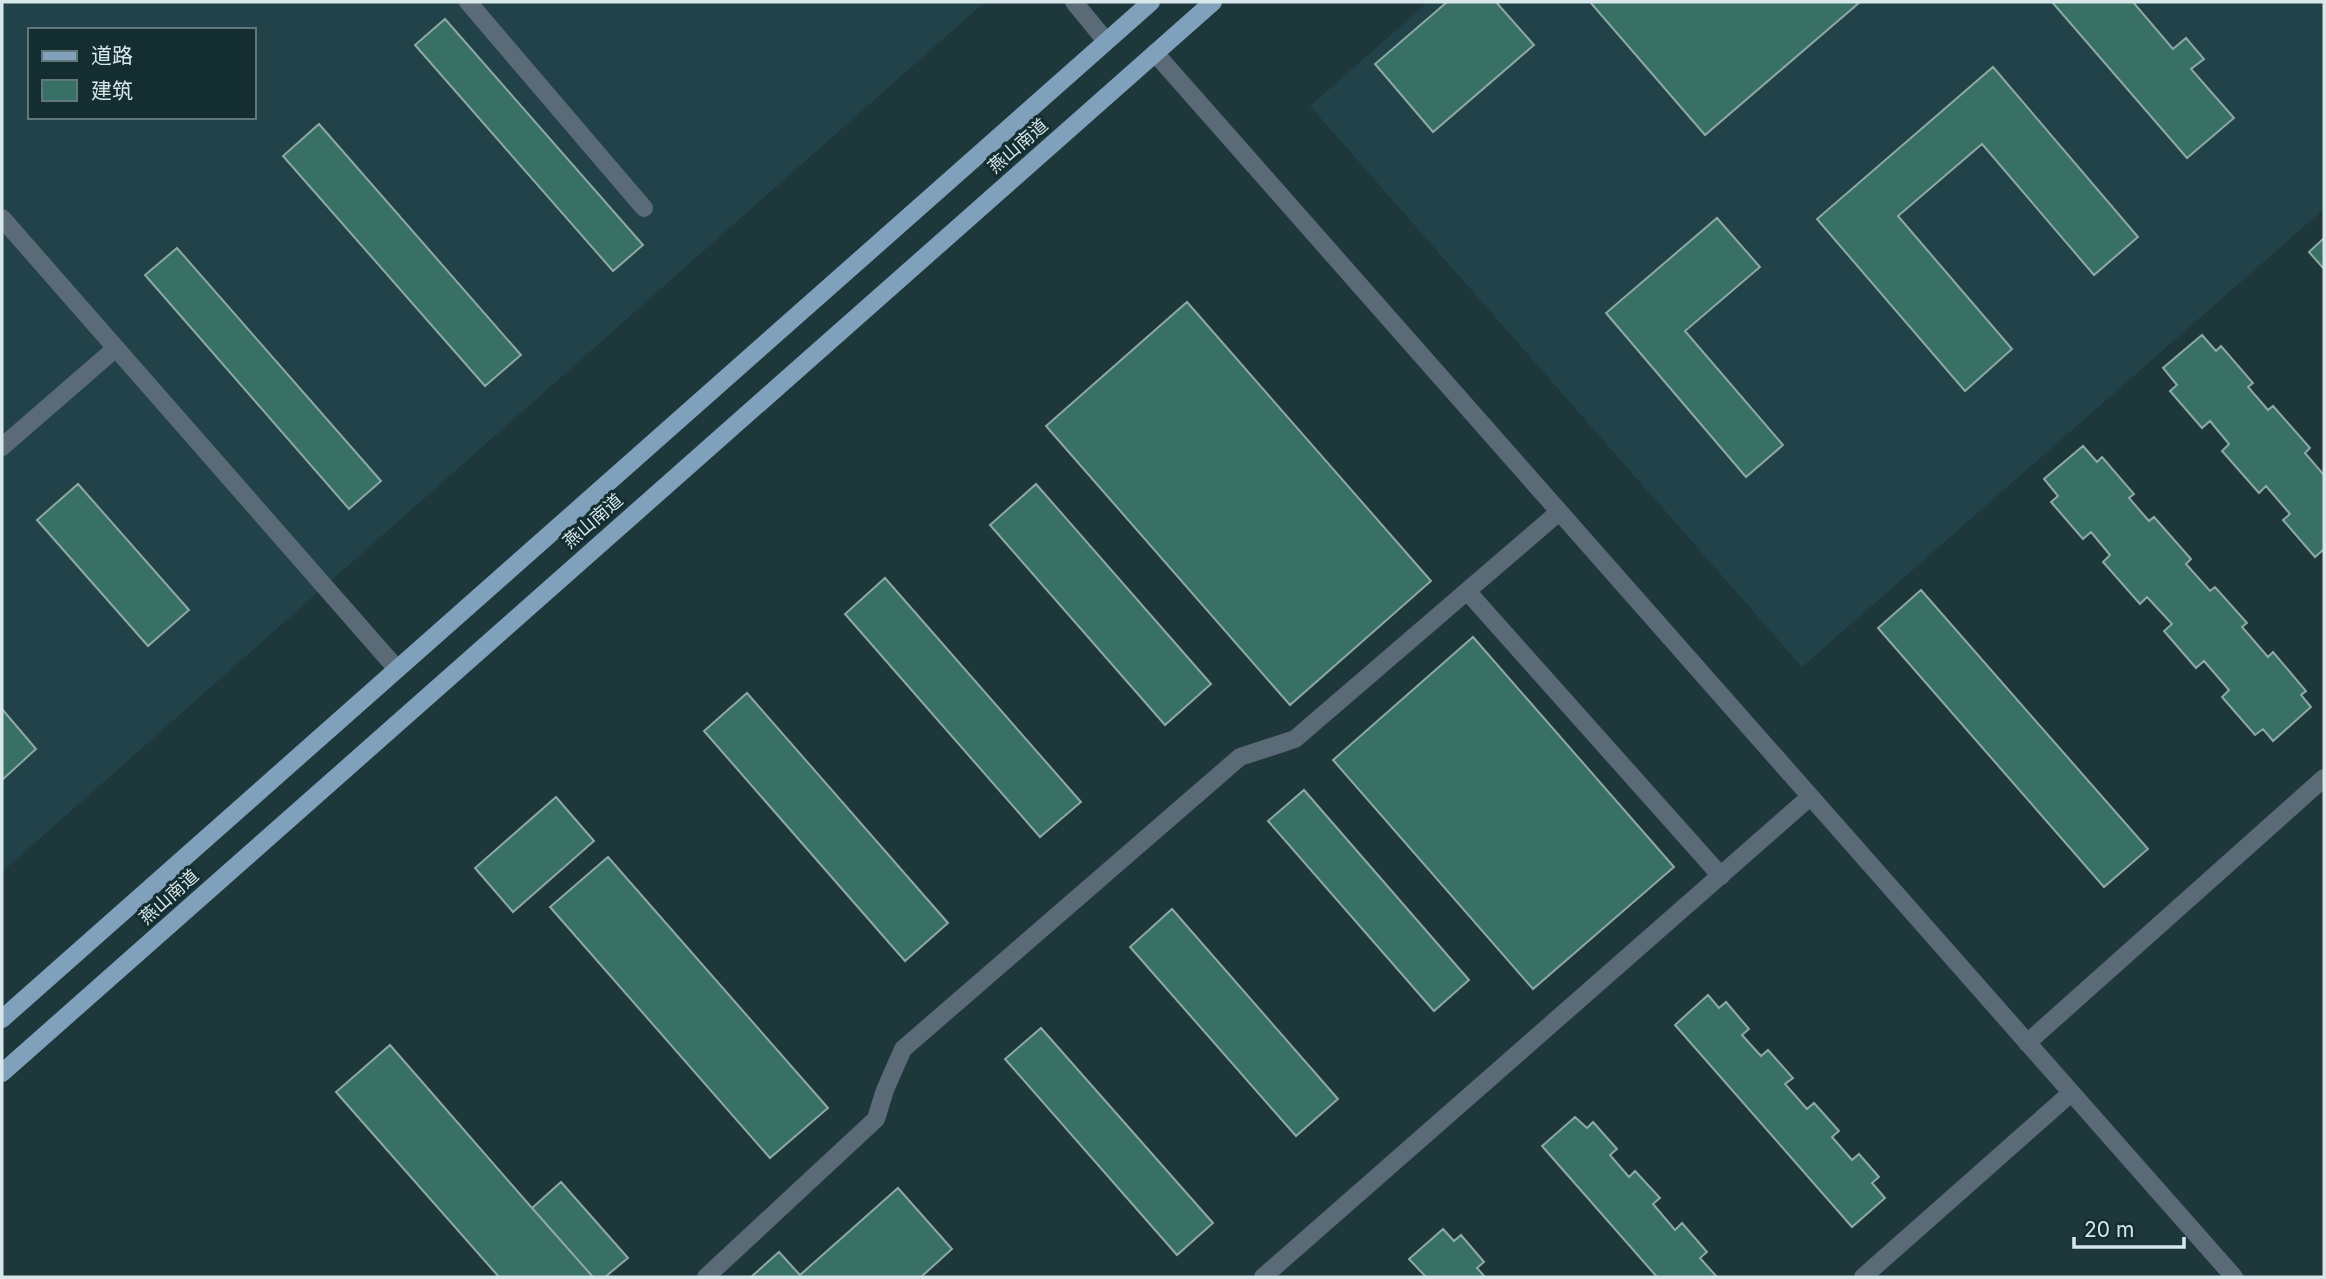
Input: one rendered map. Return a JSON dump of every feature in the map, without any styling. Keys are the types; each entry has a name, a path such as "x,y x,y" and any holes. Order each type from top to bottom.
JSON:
{"main road":[{"name":"燕山南道","path":"2,1019 1151,2"},
{"name":"燕山南道","path":"2,1073 1213,2"}],"street":[{"path":"468,2 643,208"},
{"path":"1074,2 1106,41"},
{"path":"1155,53 2234,1277"},
{"path":"2,218 397,669"},
{"path":"2,447 116,348"},
{"path":"706,1277 876,1119 885,1090 904,1049 1240,757 1295,739 1559,512"},
{"path":"1467,591 1721,876"},
{"path":"2027,1043 2324,778"},
{"path":"1263,1277 1810,797"},
{"path":"1863,1277 2071,1093"}],"shaded area":[{"path":"2,2 985,2 2,872"},
{"path":"1428,2 2324,2 2324,209 1802,667 1310,106"}],"building":[{"path":"1447,2 1496,2 1534,45 1433,132 1375,64"},
{"path":"1590,2 1860,2 1705,135"},
{"path":"2052,2 2133,2 2173,49 2186,38 2204,59 2191,69 2234,118 2187,158"},
{"path":"445,19 643,245 613,271 415,45"},
{"path":"1993,67 2138,237 2094,275 1982,144 1898,216 2012,349 1965,391 1817,219"},
{"path":"319,124 521,355 485,386 283,156"},
{"path":"1717,218 1760,267 1685,331 1783,445 1746,477 1606,313"},
{"path":"2324,238 2324,269 2309,252"},
{"path":"177,248 381,481 349,509 145,275"},
{"path":"1187,302 1431,581 1290,705 1046,426"},
{"path":"2202,335 2216,351 2221,346 2253,383 2248,387 2268,410 2273,406 2310,448 2305,453 2324,475 2324,552 2323,550 2315,557 2283,520 2290,514 2266,486 2259,493 2222,451 2229,444 2210,421 2202,428 2170,391 2177,385 2163,368"},
{"path":"2083,446 2097,462 2102,457 2134,494 2129,498 2149,521 2154,517 2191,559 2186,564 2210,591 2215,587 2247,623 2242,627 2268,657 2273,652 2306,691 2301,695 2311,707 2273,741 2263,729 2255,735 2222,697 2229,690 2204,661 2196,668 2164,631 2172,624 2147,597 2140,604 2103,562 2110,555 2091,532 2083,539 2051,502 2058,496 2044,479"},
{"path":"78,484 189,610 148,646 37,520"},
{"path":"1036,484 1211,684 1165,725 990,525"},
{"path":"885,578 1081,802 1040,837 845,614"},
{"path":"1921,590 2148,849 2104,887 1878,628"},
{"path":"1473,637 1674,867 1533,989 1333,760"},
{"path":"747,693 948,923 905,961 704,731"},
{"path":"2,709 36,749 2,780"},
{"path":"1304,790 1469,980 1434,1011 1268,821"},
{"path":"556,797 594,841 513,912 475,868"},
{"path":"608,857 828,1108 770,1158 550,907"},
{"path":"1172,909 1338,1099 1296,1136 1130,947"},
{"path":"1708,995 1719,1008 1726,1002 1749,1029 1742,1035 1761,1056 1768,1050 1793,1078 1785,1084 1807,1109 1814,1103 1839,1131 1832,1137 1852,1160 1859,1154 1879,1177 1872,1183 1885,1198 1852,1227 1675,1025"},
{"path":"1041,1028 1213,1223 1177,1255 1005,1059"},
{"path":"390,1045 593,1277 499,1277 336,1092"},
{"path":"1575,1117 1587,1128 1593,1122 1617,1149 1610,1155 1629,1177 1635,1171 1660,1198 1653,1204 1675,1230 1682,1223 1707,1252 1700,1258 1717,1277 1657,1277 1542,1146"},
{"path":"561,1182 628,1258 605,1277 593,1277 532,1208"},
{"path":"898,1188 952,1249 921,1277 751,1277 779,1252 800,1275"},
{"path":"1443,1229 1454,1241 1461,1235 1484,1262 1477,1268 1485,1277 1426,1277 1409,1259"}]}
